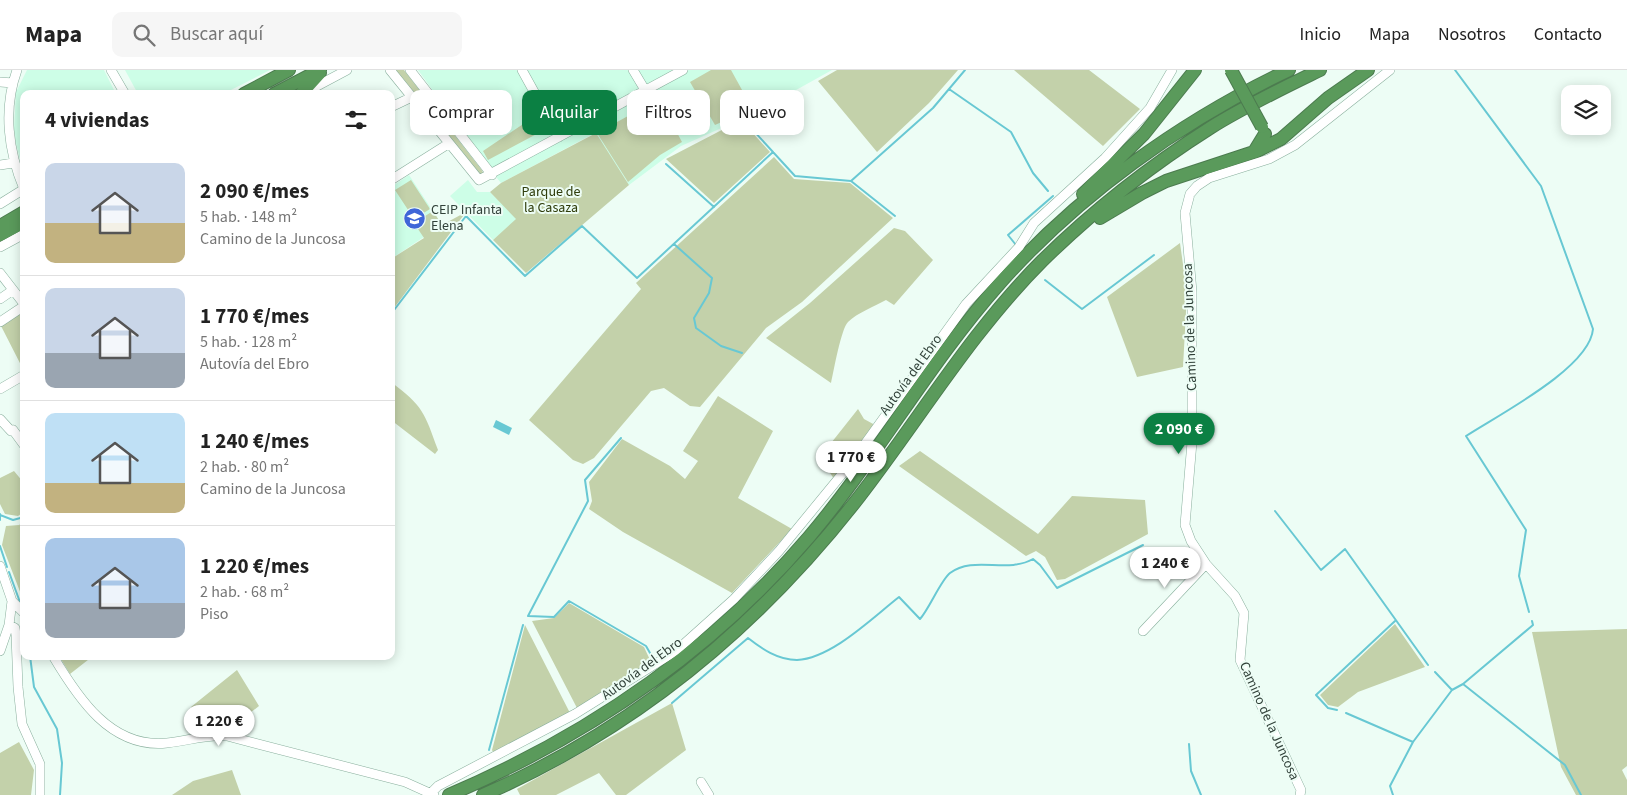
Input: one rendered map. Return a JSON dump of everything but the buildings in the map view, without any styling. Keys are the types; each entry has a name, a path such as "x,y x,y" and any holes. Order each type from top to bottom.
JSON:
{"highway":[{"path":"256,90 289,70"},
{"path":"304,90 322,70"},
{"path":"282,90 322,70"},
{"path":"1033,248 1040,238 1144,134 1195,70"},
{"path":"1231,70 1269,140"},
{"name":"Autovía del Ebro","path":"449,795 553,746 613,709 700,645 765,585 808,538 850,486 968,323 998,285 1033,248 1083,204 1148,153 1254,86 1288,70"},
{"name":"Autovía del Ebro","path":"483,795 560,758 610,730 709,657 776,594 817,549 860,496 979,332 1033,270 1091,216 1154,167 1210,128 1258,100 1320,70"},
{"path":"1033,270 1105,215 1142,193 1166,181 1254,152 1269,140 1288,134 1328,98 1368,70"},
{"path":"0,226 20,214"},
{"path":"0,235 20,224"}],"street":[{"path":"18,70 12,83 4,129 13,163 20,180"},
{"path":"111,70 122,90"},
{"path":"304,90 317,86 347,70"},
{"path":"390,70 410,95"},
{"path":"410,70 492,175"},
{"path":"522,70 559,137"},
{"path":"633,70 645,90 683,70"},
{"path":"55,660 71,687 88,709 113,729 130,739 146,743 166,744 209,736 227,736 405,782 432,794 438,786 575,714 676,650 734,599 779,551 852,462 966,304 1019,247 1034,223 1105,158 1150,108 1172,70"},
{"name":"Camino de la Juncosa","path":"1300,795 1301,790 1240,660 1244,613 1235,596 1206,564 1191,541 1185,525 1190,490 1192,442 1192,292 1186,212 1190,194 1197,186 1269,140 1321,125 1332,114 1390,70"},
{"path":"0,82 12,83"},
{"path":"395,105 410,98"},
{"path":"441,135 479,180 492,175 627,100"},
{"path":"395,177 448,144"},
{"path":"0,165 13,163"},
{"path":"0,204 20,192"},
{"path":"0,247 20,236"},
{"path":"0,273 20,300"},
{"path":"0,299 13,290"},
{"path":"0,322 20,308"},
{"path":"0,388 20,377"},
{"path":"0,419 11,431 13,430 20,440"},
{"path":"1142,631 1206,564"},
{"path":"0,566 12,601 9,625 0,651"},
{"path":"12,601 20,609"},
{"path":"9,625 15,628 16,635 18,687 22,724 40,764 40,795"},
{"path":"701,782 709,795"}],"shaded area":[{"path":"27,70 104,70 114,90 20,90 20,159 14,128 16,92"},
{"path":"125,70 270,70 231,90 136,90"},
{"path":"418,70 832,70 796,90 720,90 720,129 710,133 710,90 627,90 627,135 706,135 681,146 629,185 596,135 617,135 617,90 522,90 522,135 591,135 501,183 465,135 512,135 512,90 432,90"},
{"name":"CEIP Infanta Elena","path":"409,175 442,225 395,256 395,184"},
{"path":"468,180 477,192 490,192 517,219 493,240 450,196"}],"green space":[{"path":"393,70 404,70 420,90 410,91"},
{"path":"711,70 731,70 742,90 720,90 720,123 715,125 710,116 710,90 695,90 690,82"},
{"path":"837,70 958,70 929,103 877,152 818,81"},
{"path":"1014,70 1089,70 1140,109 1103,146"},
{"path":"627,117 627,135 678,135 682,142 660,155 628,182 598,135 617,135 617,122"},
{"path":"522,125 522,135 535,135 488,160 483,151 507,135 512,135 512,131"},
{"path":"720,131 720,135 755,135 770,152 714,203 666,159"},
{"path":"446,135 455,135 481,169 484,174 480,177"},
{"name":"Parque de la Casaza","path":"592,135 597,135 629,185 526,273 493,240 516,219 490,192 501,183"},
{"path":"774,157 794,179 850,183 893,218 802,302 766,328 700,407 690,406 664,388 651,391 594,458 583,464 573,460 529,420 641,289 636,283"},
{"path":"411,180 430,209 414,219 395,190"},
{"path":"433,211 442,225 466,212 395,307 395,256 424,238 414,223"},
{"path":"894,228 905,231 933,260 894,305 886,300 848,322 840,341 831,383 766,338 810,303"},
{"path":"1180,243 1187,293 1183,367 1137,377 1107,297"},
{"path":"20,313 20,363 0,324"},
{"path":"395,385 417,404 422,411 438,450 435,454 395,423"},
{"path":"718,396 773,431 738,498 792,529 732,593 623,532 589,509 592,501 589,482 622,439 670,466 685,479 698,461 683,451"},
{"path":"858,409 864,419 875,425 834,479 820,457"},
{"path":"920,451 1038,534 1072,496 1145,500 1148,534 1065,579 1057,580 1045,557 1036,551 1026,556 899,466"},
{"path":"14,471 20,478 20,515 18,516 5,514 0,504 0,478"},
{"path":"19,525 20,592 2,545 6,526"},
{"path":"569,603 644,647 651,662 577,708 532,621 554,618"},
{"path":"1395,624 1425,667 1358,692 1338,707 1328,705 1320,695"},
{"path":"525,625 570,713 494,754 492,750"},
{"path":"1627,629 1627,766 1622,770 1627,780 1627,795 1576,795 1561,767 1532,632"},
{"path":"61,660 88,660 70,674"},
{"path":"237,670 259,706 227,731 211,731 191,707"},
{"path":"672,703 686,750 626,795 616,795 599,773 556,795 520,795 517,789"},
{"path":"19,742 34,770 31,795 0,795 0,753"},
{"path":"232,770 241,795 172,795 193,781"}],"water":[{"path":"496,420 512,428 509,435 493,427"}],"waterway":[{"path":"757,135 795,176 851,181 933,108 965,70"},
{"path":"1455,70 1541,186 1593,329 1588,344 1560,374 1519,403 1466,436 1526,530 1519,576 1529,612"},
{"path":"949,89 1011,132 1033,173 1048,191"},
{"path":"395,309 466,216 525,276 582,226 637,278 773,152"},
{"path":"666,164 714,207"},
{"path":"851,181 895,216"},
{"path":"1016,245 1008,235 1053,196"},
{"path":"674,244 712,278 709,293 694,318 696,328 721,346 742,353"},
{"path":"1045,280 1082,309 1154,255"},
{"path":"621,438 585,480 588,501 528,616 554,617 569,601 646,646 654,660"},
{"path":"1275,511 1321,570 1345,549 1428,665"},
{"path":"0,514 0,520"},
{"path":"0,515 13,520 20,518"},
{"path":"672,703 748,638 765,650 783,658 790,660 810,658 838,645 899,597 920,619 946,577 959,568 969,565 1012,565 1033,559 1040,565 1057,588 1143,545"},
{"path":"0,546 7,567"},
{"path":"9,572 20,602"},
{"path":"1337,710 1328,708 1316,695 1395,621"},
{"path":"1532,621 1533,625 1463,684 1565,765 1581,795"},
{"path":"489,750 523,625"},
{"path":"31,660 34,687 57,729 62,763 60,795"},
{"path":"1435,672 1452,690 1463,684"},
{"path":"1393,795 1390,786 1413,742 1452,690"},
{"path":"1346,713 1413,742"},
{"path":"1189,744 1191,771 1201,795"}],"place":[{"name":"CEIP Infanta Elena","path":"415,218"}]}
